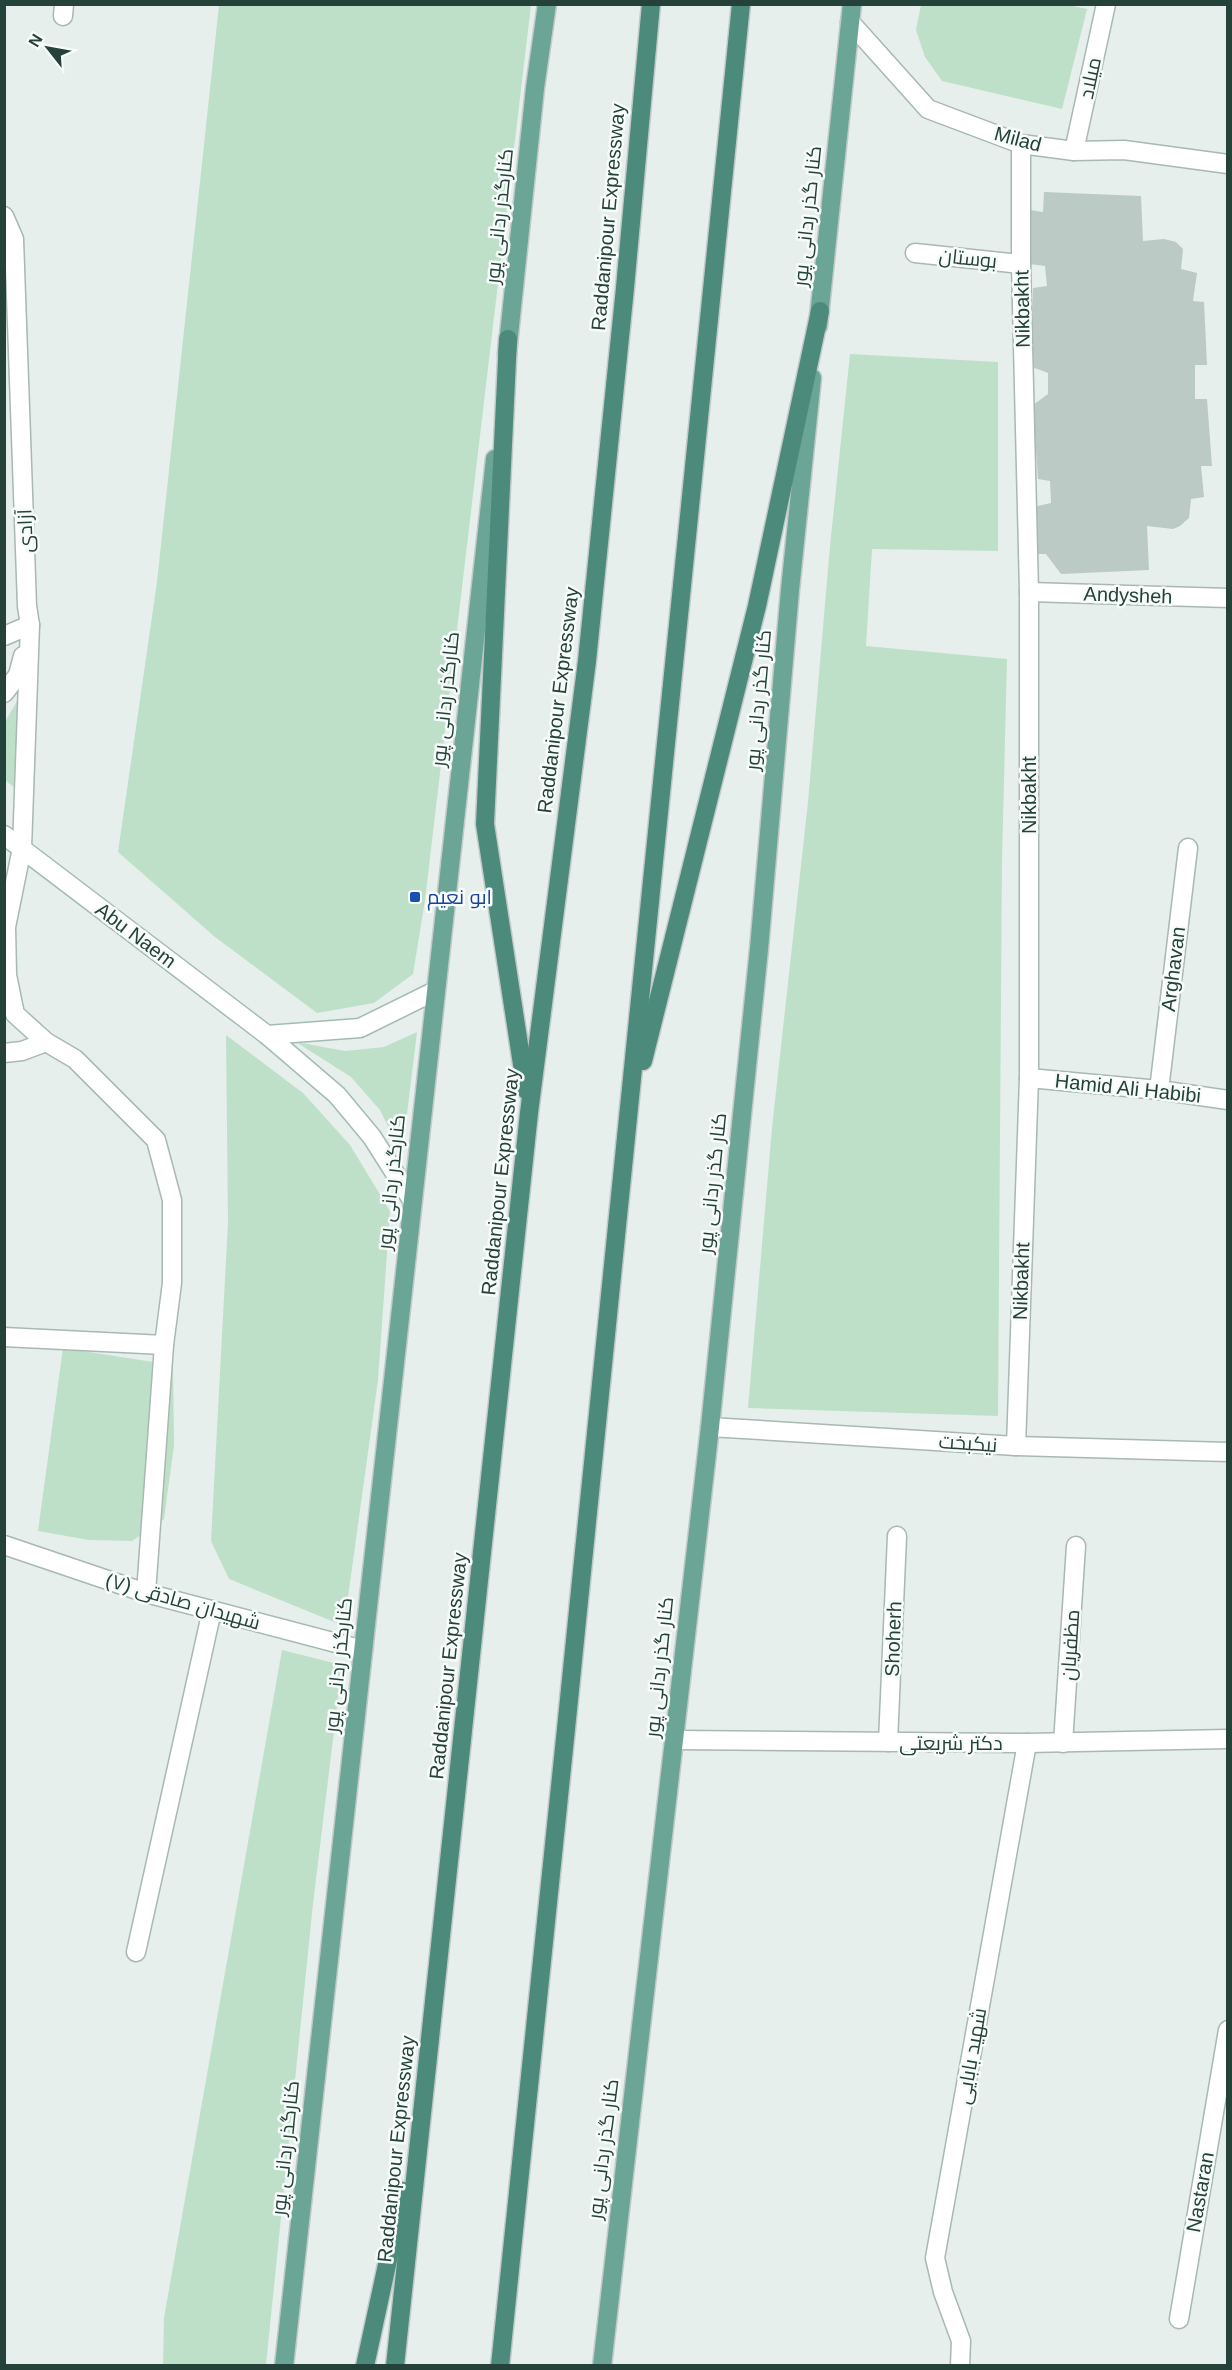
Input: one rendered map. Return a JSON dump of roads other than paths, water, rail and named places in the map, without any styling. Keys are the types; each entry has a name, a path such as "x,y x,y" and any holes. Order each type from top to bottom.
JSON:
{"highway":[{"name":"Raddanipour Expressway","path":"394,2366 529,1113 587,661 651,4"},
{"path":"500,2366 741,4"},
{"path":"628,1124 757,606 820,312"},
{"path":"508,339 485,824 529,1113"},
{"path":"365,2366 423,2102"}],"main road":[{"name":"کنارگذر ردانی پور","path":"284,2366 535,88 547,4"},
{"name":"کنار گذر ردانی پور","path":"602,2366 710,1427 759,949 789,590 851,13"}],"street":[{"name":"میلاد","path":"1074,151 1106,4"},
{"name":"Milad","path":"851,13 928,109 1021,144 1074,151 1124,150 1227,164"},
{"name":"Nikbakht","path":"1016,1446 1029,1078 1029,592 1021,264 1021,144"},
{"name":"آزادی","path":"4,216 9,239 27,606 30,625 22,848 6,927 7,975 15,1014 46,1042 75,1059 156,1140 172,1200 172,1283 164,1345 146,1593"},
{"name":"بوستان","path":"915,253 1021,264"},
{"name":"Andysheh","path":"1029,592 1227,598"},
{"path":"4,629 30,625"},
{"path":"4,636 30,625"},
{"path":"4,693 18,675 30,625"},
{"name":"Abu Naem","path":"4,834 267,1035 337,1095 372,1137 412,1200"},
{"name":"Arghavan","path":"1159,1090 1188,848"},
{"path":"267,1035 360,1028 435,992"},
{"path":"4,1053 22,1051 46,1042"},
{"name":"Hamid Ali Habibi","path":"1029,1078 1159,1090 1227,1100"},
{"path":"4,1337 164,1345"},
{"name":"نیکبخت","path":"710,1427 1016,1446 1227,1452"},
{"name":"Shoherh","path":"888,1742 897,1536"},
{"name":"شهیدان صادقی (۷)","path":"4,1545 146,1593 363,1650"},
{"name":"مظفریان","path":"1063,1743 1076,1546"},
{"path":"136,1952 212,1610"},
{"name":"دکتر شریعتی","path":"675,1740 1063,1743 1227,1739"},
{"name":"شهید بابایی","path":"960,2366 961,2341 943,2292 934,2258 1027,1743"},
{"name":"Nastaran","path":"1179,2319 1227,2030"}],"place":[{"name":"ابو نعیم","path":"415,897"}]}
